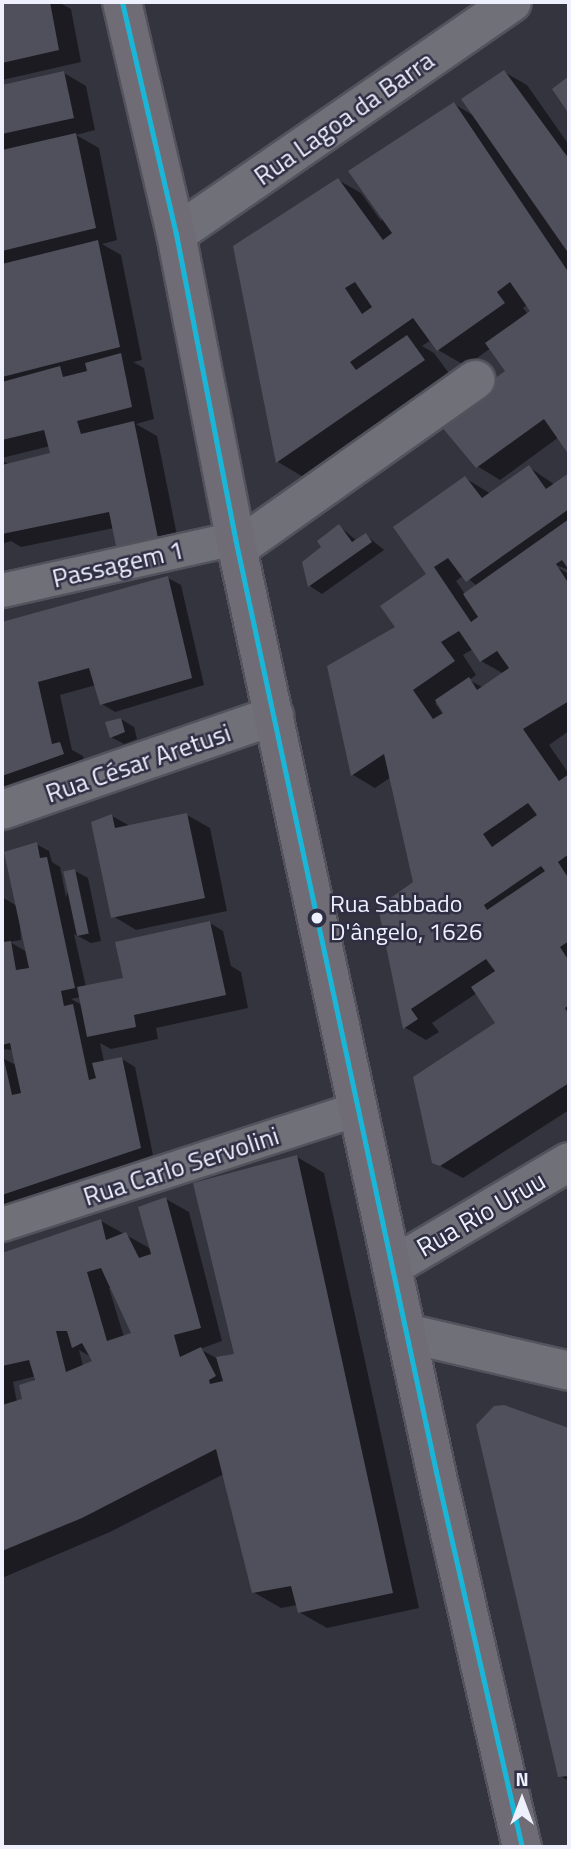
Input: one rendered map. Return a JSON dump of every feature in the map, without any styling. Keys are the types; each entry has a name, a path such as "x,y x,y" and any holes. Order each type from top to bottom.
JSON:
{"street":[{"path":"122,2 176,234 236,543 406,1333 523,1847"},
{"name":"Rua Lagoa da Barra","path":"176,234 512,2"},
{"path":"236,543 475,380"},
{"name":"Rua César Aretusi","path":"2,810 274,716"},
{"name":"Rua Rio Uruu","path":"393,1266 569,1162"},
{"path":"406,1333 569,1371"}],"lane":[{"name":"Passagem 1","path":"2,590 236,543"},
{"name":"Rua Carlo Servolini","path":"2,1224 359,1108"}],"building":[{"path":"2,2 50,2 59,50 2,63"},
{"path":"504,70 569,159 569,254 461,99"},
{"path":"64,71 74,118 2,134 2,85"},
{"path":"569,76 569,114 552,89"},
{"path":"454,102 569,273 569,455 544,419 476,468 441,426 462,402 505,371 485,343 530,311 510,282 497,292 505,303 437,351 413,318 350,362 356,370 407,335 425,360 276,463 233,246 338,178 383,240 392,233 348,171","holes":["355,282 372,307 362,314 345,288"]},
{"path":"76,133 96,228 2,251 2,150"},
{"path":"98,240 120,347 2,377 2,264"},
{"path":"121,353 132,407 77,421 81,434 134,421 158,538 116,546 109,512 2,534 2,465 50,453 44,430 2,440 2,382 60,366 63,377 87,371 85,363"},
{"path":"529,465 546,489 569,473 569,509 466,582 448,558 434,567 471,622 478,617 463,594 569,519 569,570 562,560 556,564 569,584 569,701 523,729 559,781 569,774 569,854 558,862 569,879 569,941 560,947 569,961 569,1005 565,1008 569,1015 569,1083 440,1166 432,1163 413,1077 495,1023 471,987 495,971 486,959 411,1009 418,1019 403,1029 378,907 413,882 384,754 351,776 327,666 395,627 380,606 426,574 393,527 465,476 482,498","holes":["459,631 480,662 497,651 509,668 477,690 469,677 435,700 443,713 433,719 413,690 455,661 441,642","528,803 537,815 492,847 483,834","541,866 545,871 487,910 484,905"]},
{"path":"339,524 352,542 366,533 372,542 308,587 302,562 321,547 317,541"},
{"path":"168,576 192,678 100,705 89,668 38,682 52,744 60,742 64,754 2,776 2,622"},
{"path":"121,718 125,732 110,738 105,722"},
{"path":"187,813 205,898 111,918 91,822 112,814 115,828"},
{"path":"37,842 40,858 47,857 75,988 61,991 64,1006 73,1004 89,1080 96,1078 92,1063 122,1057 141,1148 2,1195 2,1051 12,1095 21,1093 10,1043 2,1045 2,942 11,941 16,970 29,968 4,852"},
{"path":"75,869 89,934 77,936 63,871"},
{"path":"210,921 226,995 134,1015 136,1027 87,1037 77,987 123,978 115,942"},
{"path":"297,1155 393,1593 298,1613 291,1586 252,1593 216,1449 82,1518 2,1551 2,1405 22,1399 19,1385 35,1380 29,1360 2,1366 2,1253 101,1219 106,1240 126,1232 139,1258 151,1254 138,1207 166,1197 201,1328 174,1335 180,1357 201,1347 216,1376 209,1380 210,1384 223,1381 216,1357 234,1354 193,1183","holes":["101,1268 131,1333 107,1341 87,1272","56,1331 67,1331 72,1348 82,1343 92,1361 66,1372"]},
{"path":"504,1405 569,1428 569,1776 558,1777 476,1425 494,1406"}],"transit line":[{"path":"122,2 176,234 235,538 436,1472 522,1847"}],"place":[{"name":"Rua Sabbado D'ângelo, 1626","path":"317,918"}]}
